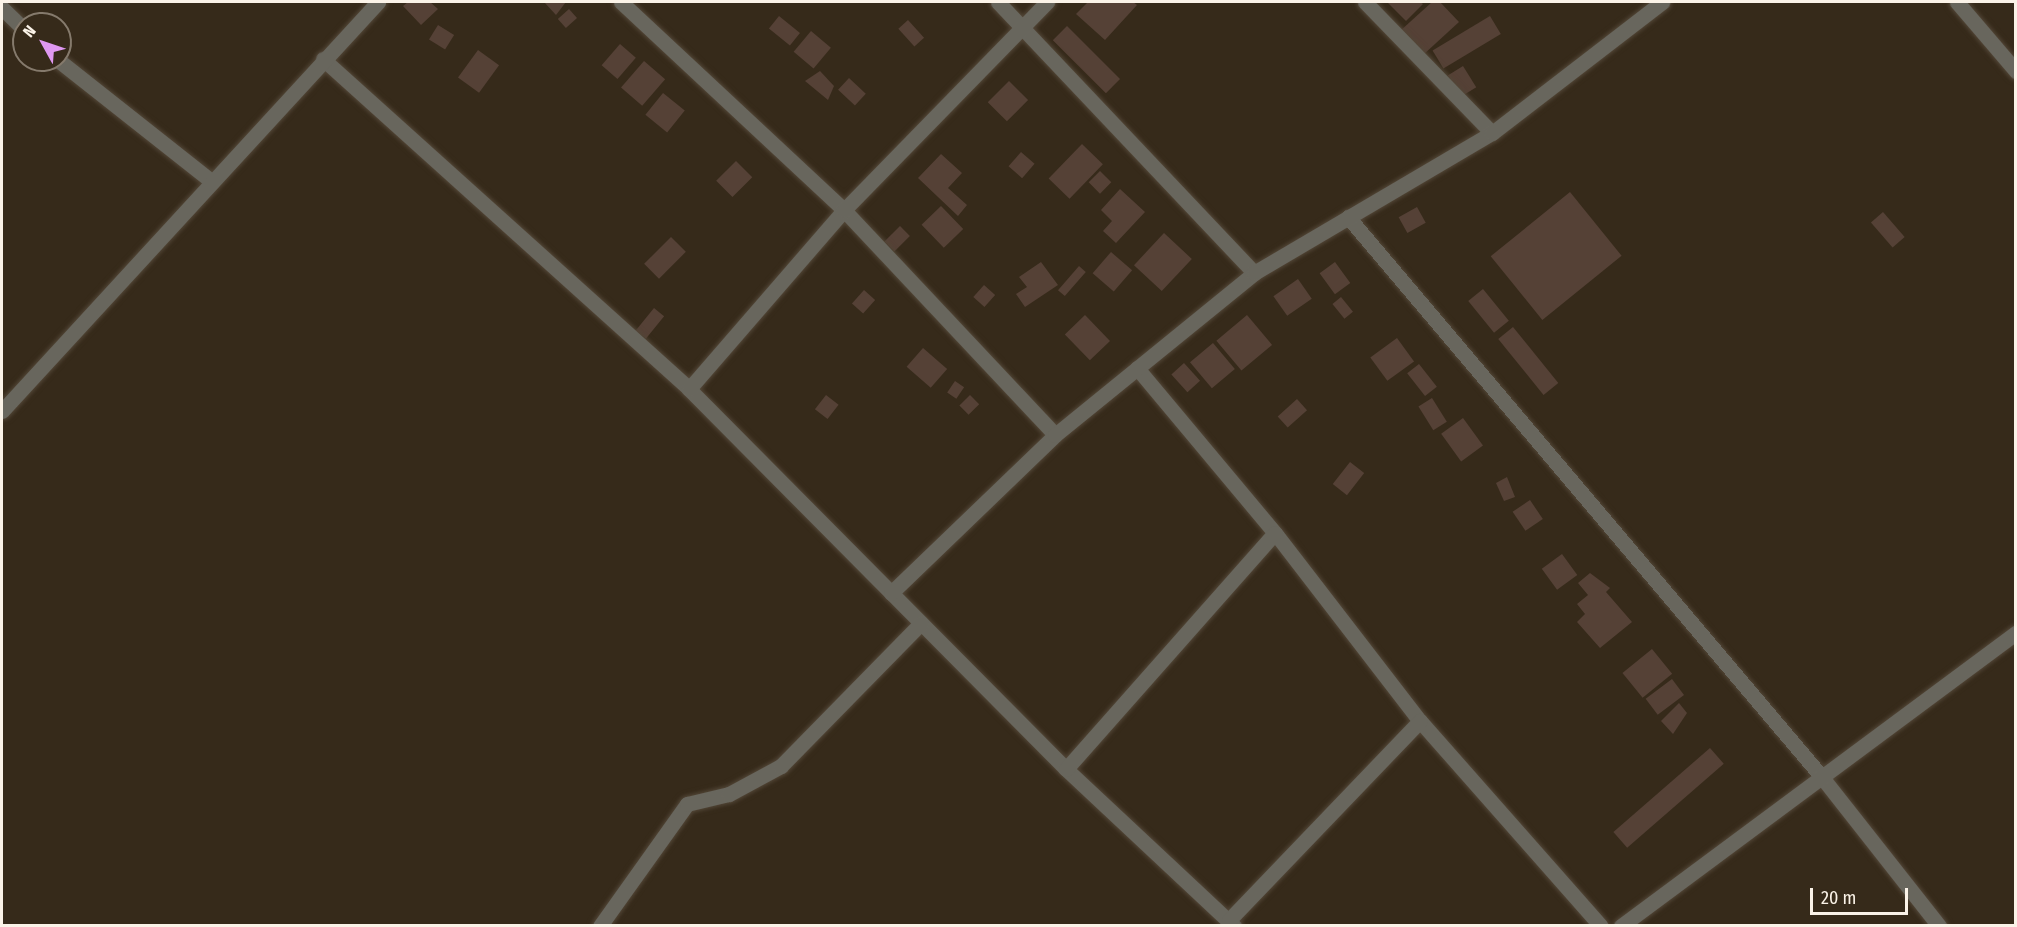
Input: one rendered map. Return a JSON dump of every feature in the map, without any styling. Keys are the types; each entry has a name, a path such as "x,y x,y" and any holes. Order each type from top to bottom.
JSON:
{"street":[{"path":"5,401 378,2"},
{"path":"621,2 844,210 1055,435"},
{"path":"998,2 1022,24 1254,273"},
{"path":"689,389 844,210 1022,24 1047,2"},
{"path":"1365,2 1492,133"},
{"path":"891,593 1055,435 1254,273 1492,133 1661,2"},
{"path":"1957,2 2016,71"},
{"path":"323,59 689,389 1066,769 1232,923 1420,721"},
{"path":"72,71 211,181"},
{"path":"1348,217 1821,777 1939,926"},
{"path":"1137,368 1275,533 1420,721 1601,926"},
{"path":"1066,769 1275,533"},
{"path":"600,926 687,804 729,794 781,766 921,623"},
{"path":"1621,926 2016,633"}],"building":[{"path":"408,2 430,2 438,9 421,25 403,6"},
{"path":"544,2 566,2 556,15"},
{"path":"1088,2 1133,2 1137,5 1105,40 1076,14"},
{"path":"1387,2 1420,2 1423,4 1406,21"},
{"path":"1432,2 1440,2 1459,22 1423,55 1400,31"},
{"path":"569,9 577,18 566,28 558,19"},
{"path":"779,16 800,33 790,45 769,28"},
{"path":"1490,16 1501,34 1443,69 1433,51"},
{"path":"908,20 924,38 914,47 898,29"},
{"path":"438,25 454,35 445,49 429,39"},
{"path":"1067,26 1120,79 1106,93 1053,40"},
{"path":"811,31 831,48 814,68 794,52"},
{"path":"620,44 636,58 617,79 602,65"},
{"path":"478,50 499,65 479,93 458,78"},
{"path":"644,61 665,79 642,106 621,87"},
{"path":"1463,66 1476,87 1461,97 1448,76"},
{"path":"820,71 834,86 828,100 805,81"},
{"path":"849,78 866,94 855,105 838,90"},
{"path":"1009,81 1028,100 1007,121 988,102"},
{"path":"663,93 685,111 667,132 645,115"},
{"path":"1082,144 1103,164 1070,199 1049,179"},
{"path":"1021,152 1035,164 1022,178 1009,166"},
{"path":"941,154 962,173 948,188 967,205 958,216 918,178"},
{"path":"736,161 752,177 732,197 716,181"},
{"path":"1100,171 1111,182 1100,194 1089,182"},
{"path":"1120,189 1145,212 1116,243 1103,231 1112,221 1101,210"},
{"path":"1570,192 1622,256 1542,320 1491,256"},
{"path":"941,206 963,229 944,248 922,225"},
{"path":"1417,207 1426,223 1407,233 1399,217"},
{"path":"1883,212 1905,237 1893,247 1871,222"},
{"path":"900,226 910,236 894,251 884,242"},
{"path":"1164,233 1192,259 1162,291 1134,265"},
{"path":"671,237 686,252 659,279 644,264"},
{"path":"1111,252 1132,270 1114,292 1093,273"},
{"path":"1041,262 1058,285 1025,307 1016,294 1027,287 1019,277"},
{"path":"1335,262 1350,283 1335,294 1320,273"},
{"path":"1079,266 1086,272 1065,296 1058,290"},
{"path":"1298,279 1312,299 1287,316 1273,296"},
{"path":"984,285 995,295 984,307 973,297"},
{"path":"1483,289 1509,321 1494,333 1468,301"},
{"path":"864,290 875,300 863,313 852,303"},
{"path":"1341,297 1353,312 1344,319 1332,304"},
{"path":"654,308 664,316 646,339 636,331"},
{"path":"1085,315 1110,341 1090,360 1065,334"},
{"path":"1247,315 1272,345 1241,371 1216,341"},
{"path":"1513,327 1558,383 1544,395 1498,339"},
{"path":"1397,338 1414,361 1387,381 1370,357"},
{"path":"1213,343 1235,369 1212,388 1190,362"},
{"path":"923,348 947,369 931,388 907,367"},
{"path":"1184,363 1200,381 1187,392 1171,374"},
{"path":"1419,364 1437,387 1425,396 1407,373"},
{"path":"955,381 964,387 956,399 947,393"},
{"path":"826,395 839,405 828,419 815,409"},
{"path":"970,395 979,404 969,415 959,406"},
{"path":"1432,398 1447,422 1433,430 1418,406"},
{"path":"1297,399 1307,410 1288,428 1278,416"},
{"path":"1463,418 1483,446 1461,461 1441,434"},
{"path":"1350,462 1364,473 1347,495 1333,484"},
{"path":"1507,477 1515,497 1504,501 1496,483"},
{"path":"1530,500 1543,519 1525,531 1513,512"},
{"path":"1562,554 1577,575 1557,590 1542,569"},
{"path":"1590,573 1610,588 1606,592 1632,622 1600,648 1577,622 1585,614 1577,604 1588,595 1578,583"},
{"path":"1652,649 1672,674 1643,698 1622,673"},
{"path":"1672,679 1684,695 1658,715 1646,699"},
{"path":"1679,703 1687,713 1673,734 1661,721"},
{"path":"1710,748 1724,764 1627,848 1613,832"}]}
